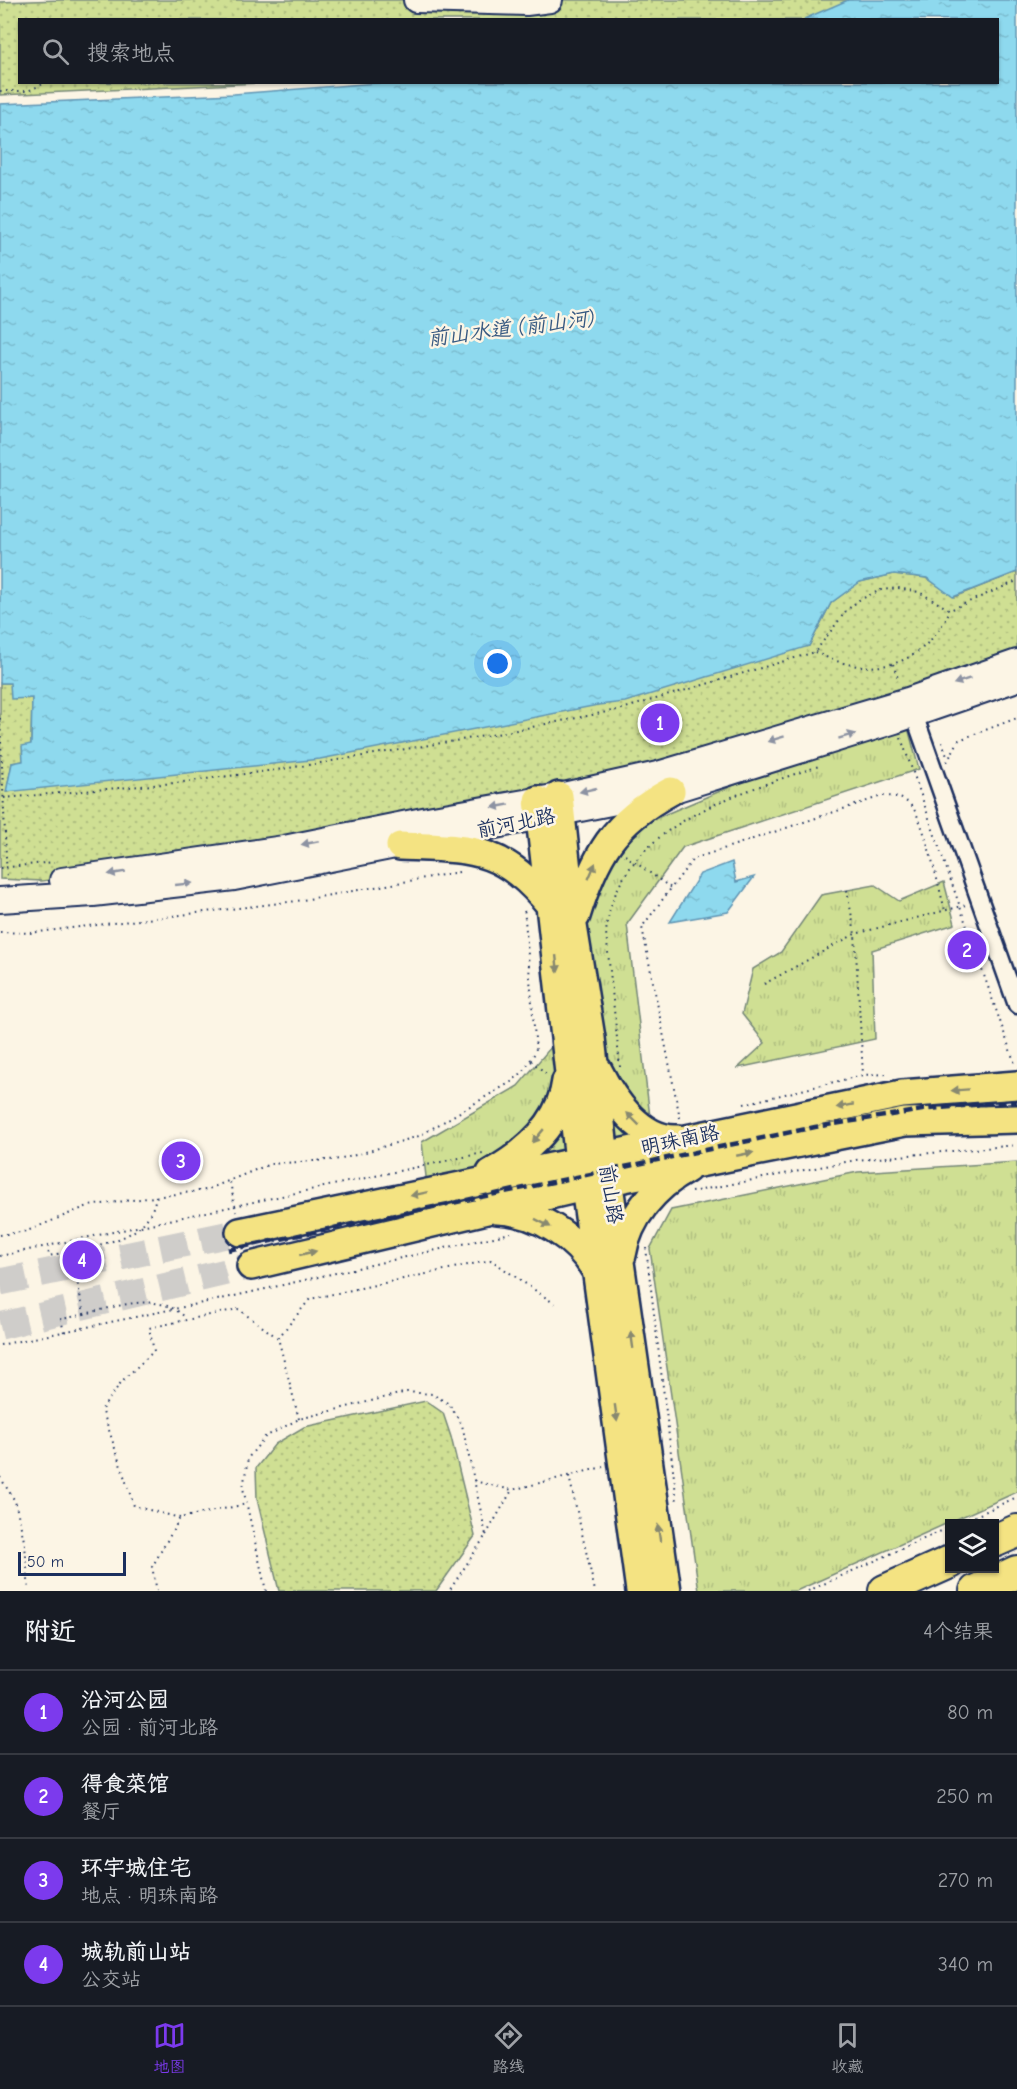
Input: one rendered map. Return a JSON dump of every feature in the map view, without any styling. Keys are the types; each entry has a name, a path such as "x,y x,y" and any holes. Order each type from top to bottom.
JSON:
{"highway":[{"path":"999,1539 1017,1531"},
{"path":"885,1591 945,1564"},
{"path":"976,1591 1017,1572"}],"main road":[{"path":"416,0 526,3 549,0"},
{"name":"前河北路","path":"3,881 84,878 550,807 671,791 907,700 1017,662"},
{"name":"前河北路","path":"3,881 234,879 400,846 550,807 907,700 1017,679"},
{"path":"573,926 590,875 608,840 646,804 671,791"},
{"name":"前山路","path":"550,807 551,906 568,1065 595,1171 609,1270 667,1591"},
{"name":"前山路","path":"550,807 573,926 594,1058 595,1171"},
{"path":"400,846 466,849 490,854 526,877 551,906"},
{"path":"594,1058 613,1096 638,1124 657,1137 669,1140 680,1127"},
{"path":"466,1185 505,1165 535,1141 557,1111 565,1089 568,1065"},
{"path":"900,1084 905,1122"},
{"name":"明珠南路","path":"251,1266 487,1210 595,1171 680,1127 900,1084 1017,1085"},
{"name":"明珠南路","path":"240,1232 466,1185 698,1163 905,1122 1017,1119"},
{"path":"487,1210 514,1212 549,1226 609,1270 624,1243 628,1230 648,1201 673,1177 698,1163"},
{"name":"前山路","path":"609,1270 623,1462 640,1591"}],"street":[{"path":"907,700 1017,1005"}],"path":[{"path":"0,91 28,91 42,84"},
{"path":"815,652 830,660 862,668 892,664 925,646 937,632 950,610 1017,581"},
{"path":"4,798 176,783 491,735 622,709 815,652 846,611 859,600 881,590 898,588 919,592 950,610"},
{"path":"892,664 907,700"},
{"path":"0,718 4,798 3,881 64,861"},
{"path":"943,770 959,740 1017,718"},
{"path":"901,738 1016,1069"},
{"path":"621,1076 606,933 608,911 616,892 634,864 668,829 699,812 744,792 822,765"},
{"path":"680,1127 642,927 693,859 882,796 894,796 904,799 913,807 918,817 945,910"},
{"path":"608,840 634,864 671,888"},
{"path":"0,932 30,933 297,901 463,871"},
{"path":"847,890 855,934 860,1064 863,1076"},
{"path":"764,984 855,934 980,901"},
{"path":"0,1235 27,1231 88,1206 206,1190 270,1164 342,1159 419,1136 511,1082 524,1071 536,1051 526,916 522,903"},
{"path":"738,1106 863,1076 900,1084"},
{"path":"690,1192 706,1187 856,1160 909,1153 1017,1145"},
{"path":"0,1256 493,1151"},
{"path":"229,1180 240,1232"},
{"path":"47,1245 49,1256 114,1241 144,1225 153,1211 156,1196"},
{"path":"0,1345 520,1233"},
{"path":"646,1247 678,1510"},
{"path":"71,1251 84,1314"},
{"path":"278,1338 310,1299 491,1260 555,1305"},
{"path":"64,1332 61,1319 130,1303 152,1302 175,1309 187,1318"},
{"path":"247,1504 180,1518 134,1506 102,1410 122,1381 154,1351 149,1328 187,1318 238,1309 278,1338 299,1419"},
{"path":"266,1591 243,1488 248,1458 265,1437 299,1419 407,1392 432,1394 449,1404 462,1425 486,1534"},
{"path":"473,1480 512,1490 623,1462"},
{"path":"569,1476 595,1591"},
{"path":"0,1477 15,1501 25,1545 29,1591"},
{"path":"448,1591 512,1490"},
{"path":"969,1519 1017,1497"},
{"path":"157,1591 152,1568 180,1518"},
{"path":"808,1591 945,1529"}],"green space":[{"path":"62,0 853,0 811,18 18,18 18,84 237,84 0,95 0,2"},
{"path":"1017,572 1017,663 500,819 42,881 0,879 0,683 10,683 32,697 31,744 23,761 12,763 7,792 809,646 831,603 859,582 894,574 927,578 954,597"},
{"path":"907,724 919,769 683,847 627,924 652,1134 611,1148 585,925 618,843 645,823 751,778"},
{"path":"944,882 955,924 872,950 875,1039 738,1068 765,1043 742,1014 753,969 781,952 821,895 875,885 899,901"},
{"path":"557,1040 571,1155 427,1185 422,1142 518,1086"},
{"path":"1017,1162 1017,1492 957,1519 945,1519 945,1524 796,1591 699,1591 650,1249 671,1210 858,1172"},
{"path":"426,1401 443,1413 475,1536 436,1591 279,1591 257,1499 256,1468 275,1444 304,1427"}],"water":[{"name":"前山水道 (前山河)","path":"848,0 1017,0 1017,572 953,597 927,578 894,574 860,582 831,603 809,646 625,702 598,705 320,759 6,792 12,763 23,761 22,746 31,744 32,698 11,699 10,683 0,683 0,104 234,94 363,84 999,84 999,18 806,18"},
{"path":"732,862 736,882 754,877 728,912 670,922 700,874"}],"tunnel":[{"path":"0,1282 240,1232"},
{"path":"0,1326 251,1266"}],"railway":[{"path":"228,1250 815,1127 929,1109 1017,1101"}],"place":[{"name":"沿河公园","path":"660,723"},
{"name":"得食菜馆","path":"967,950"},
{"name":"环宇城住宅","path":"181,1161"},
{"name":"城轨前山站","path":"82,1260"}]}
